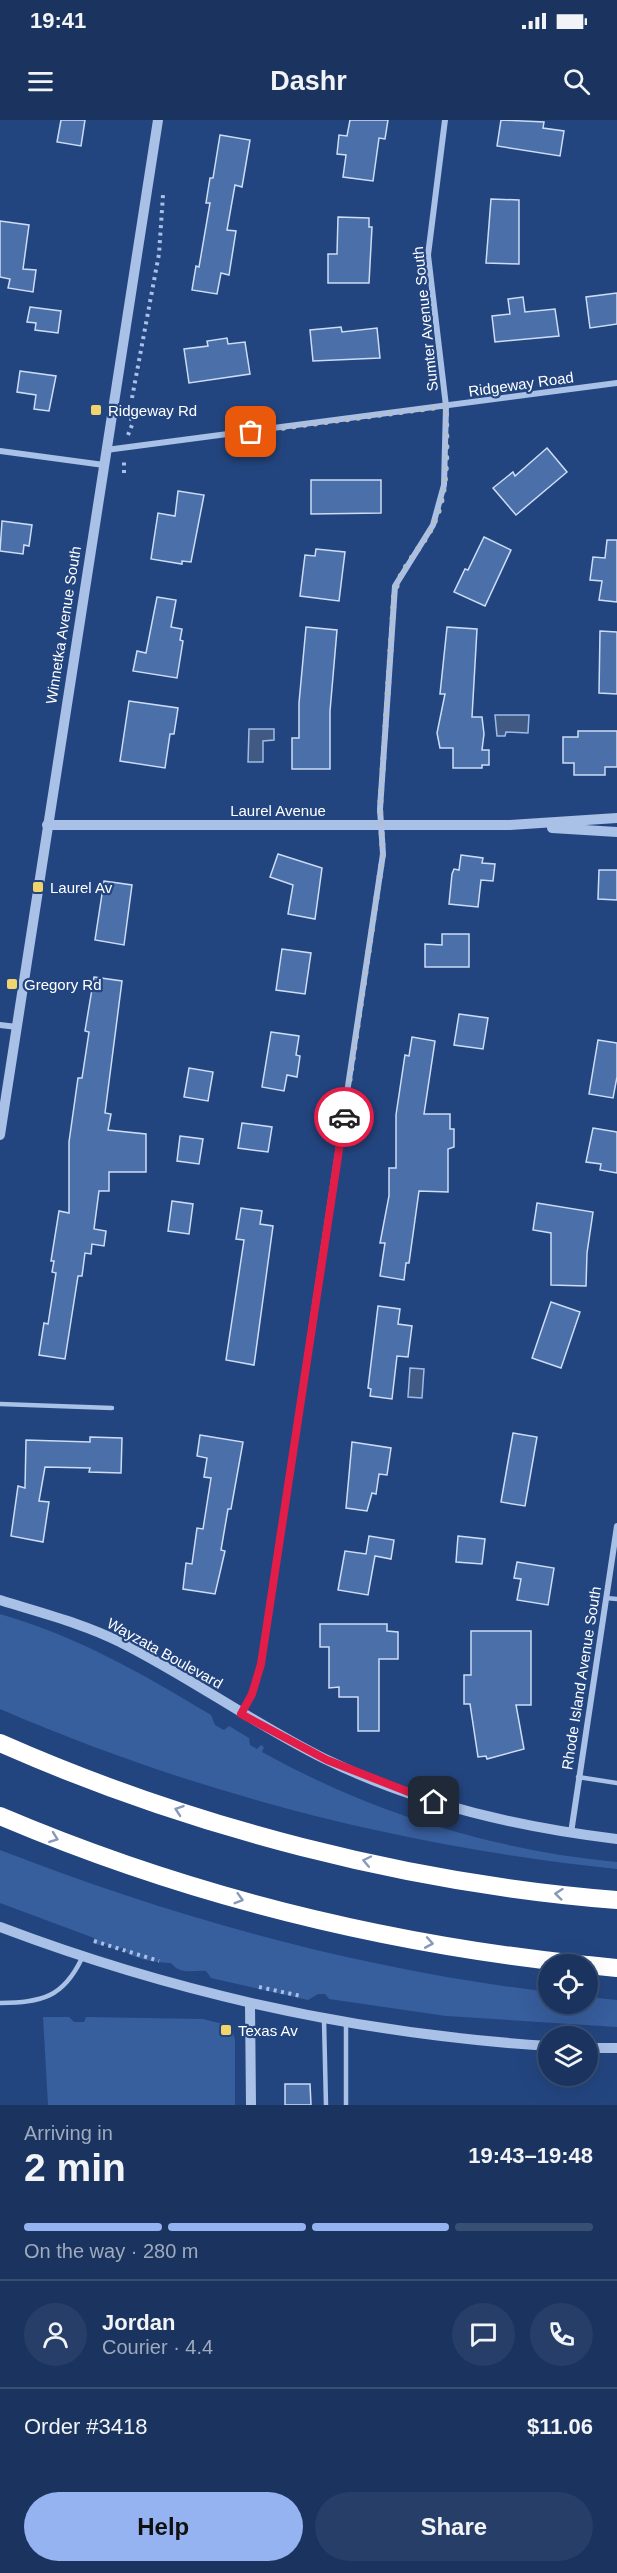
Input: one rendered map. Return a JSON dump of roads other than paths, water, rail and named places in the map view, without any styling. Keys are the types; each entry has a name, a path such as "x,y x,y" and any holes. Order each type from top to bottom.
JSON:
{"highway":[{"path":"0,1743 178,1810 326,1852 486,1884 617,1900"},
{"path":"0,1816 155,1874 312,1918 461,1949 538,1959"},
{"path":"598,1966 617,1968"}],"street":[{"name":"Winnetka Avenue South","path":"0,1135 158,120"},
{"name":"Sumter Avenue South","path":"241,1714 252,1694 261,1664 382,866 383,825 380,809 395,586 438,514 445,476 446,406 428,255 429,228 445,120"},
{"name":"Ridgeway Road","path":"106,450 617,383"},
{"path":"0,451 104,465"},
{"name":"Laurel Avenue","path":"47,825 510,825 617,818"},
{"name":"Laurel Avenue","path":"510,825 617,832"},
{"path":"0,1025 17,1027"},
{"name":"Rhode Island Avenue South","path":"570,1833 617,1526"},
{"name":"Wayzata Boulevard","path":"0,1600 81,1625 121,1643 241,1714 327,1760 395,1789 472,1814 570,1833 617,1839"},
{"path":"0,1927 82,1958 250,2004 324,2020 435,2036 538,2045"},
{"path":"250,2004 251,2105"},
{"path":"598,2048 617,2048"}],"lane":[{"path":"0,1404 112,1408"},
{"path":"606,1598 617,1599"},
{"path":"578,1777 617,1784"},
{"path":"0,2003 48,1998 73,1978 82,1958"},
{"path":"324,2020 326,2105"},
{"path":"345,2023 346,2105"}],"place":[{"name":"Ridgeway Rd","path":"96,410"},
{"name":"Laurel Av","path":"38,887"},
{"name":"Gregory Rd","path":"12,984"},
{"name":"Texas Av","path":"226,2030"}]}
